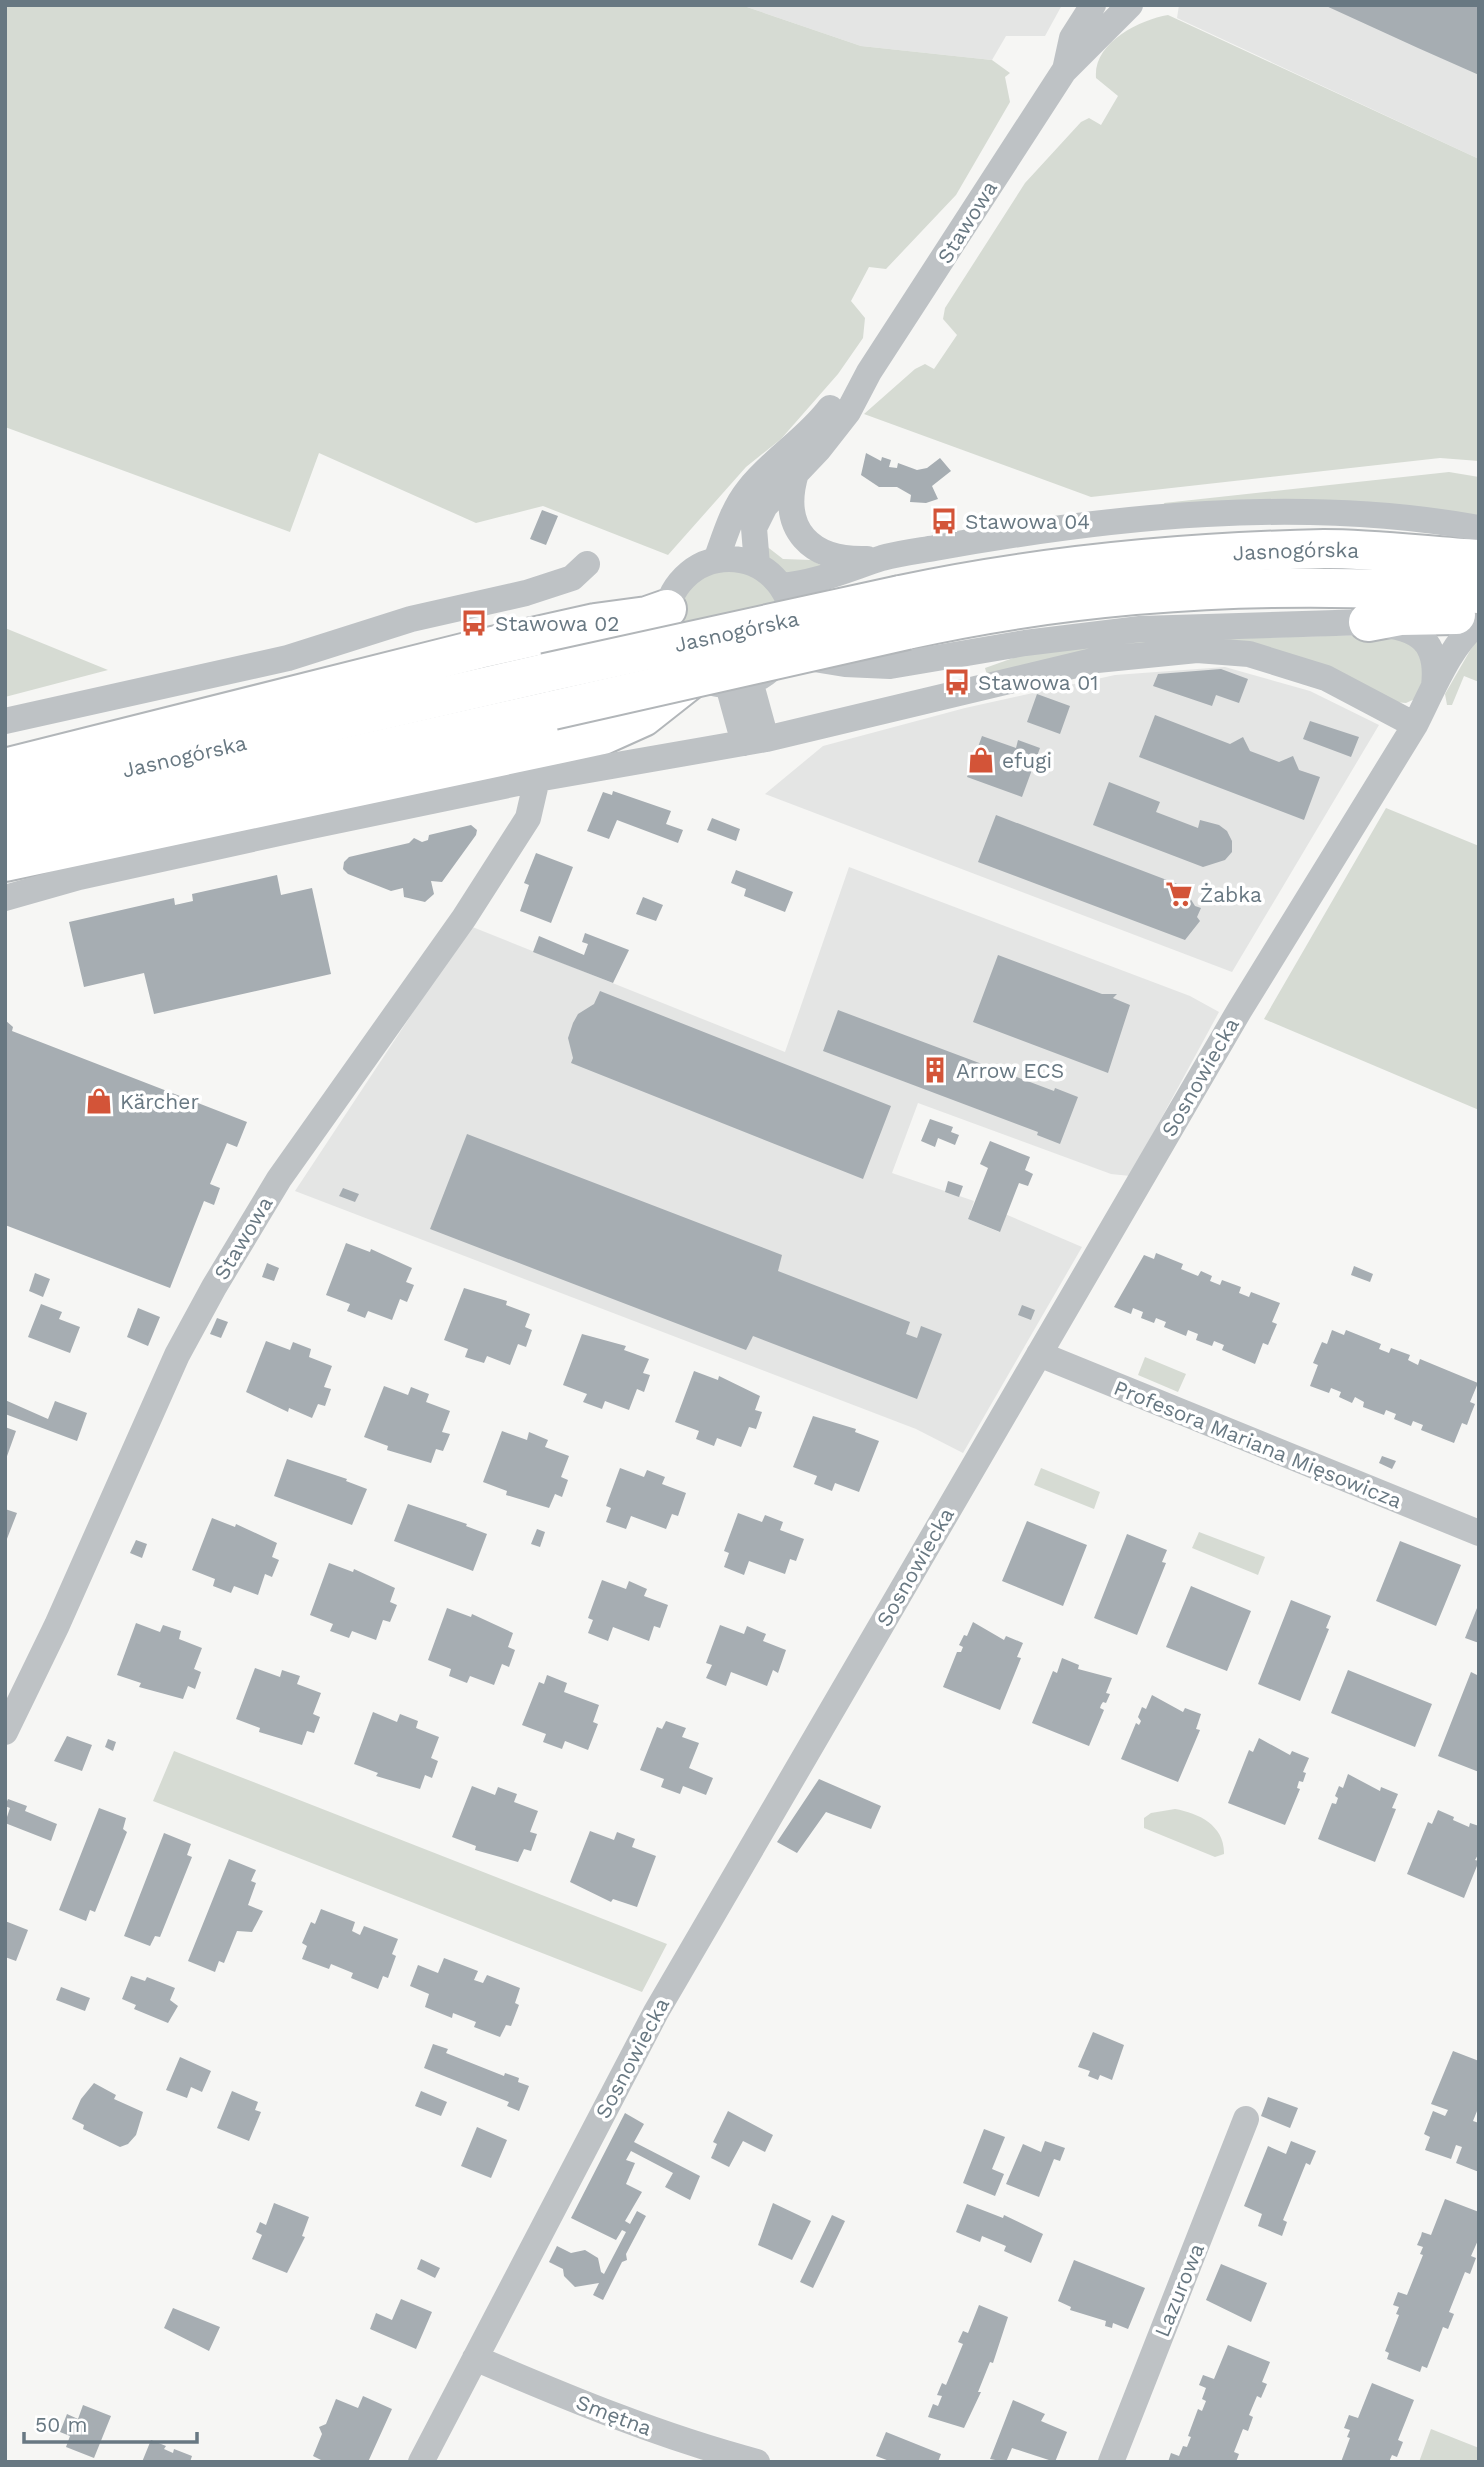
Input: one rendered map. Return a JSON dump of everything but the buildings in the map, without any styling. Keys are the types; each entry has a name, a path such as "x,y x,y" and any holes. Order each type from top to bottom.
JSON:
{"main road":[{"name":"Jasnogórska","path":"5,834 553,710 903,612 981,578 1137,561 1326,549 1479,559"},
{"name":"Jasnogórska","path":"5,797 545,673 903,612 985,612 1137,594 1272,587 1402,589 1479,594"},
{"path":"5,768 479,649 667,609"},
{"path":"1368,622 1399,616 1479,614"},
{"path":"5,862 603,735 724,681"}],"street":[{"name":"Stawowa","path":"1064,71 1072,38 1093,5"},
{"name":"Stawowa","path":"757,565 754,528 765,506 848,412 869,372 1064,71 1130,5"},
{"name":"Stawowa","path":"716,560 731,521 749,489 818,424 836,400 869,372"},
{"path":"796,473 790,503 794,522 805,540 821,553 839,559 883,558"},
{"name":"Jasnogórska","path":"780,586 845,573 883,558 1016,534 1146,519 1332,513 1435,520 1479,528"},
{"path":"735,559 757,565 775,578 792,618 785,651 769,670 724,681 680,663 670,647 666,628 667,609 675,587 699,566 716,560 735,559"},
{"path":"5,721 288,658 411,619 526,593 572,578 587,564"},
{"name":"Jasnogórska","path":"785,651 845,664 890,666 1025,643 1140,629 1368,622"},
{"name":"Sosnowiecka","path":"1368,622 1401,626 1418,634 1433,653 1436,668 1434,686"},
{"name":"Sosnowiecka","path":"421,2462 656,2012 1238,1011 1415,725 1434,686 1465,636 1479,622"},
{"path":"5,898 79,877 537,779 755,741 1097,660 1197,650 1249,654 1300,668 1415,725"},
{"path":"724,681 755,741"},
{"name":"Stawowa","path":"5,1732 63,1613 177,1355 214,1287 279,1179 317,1129 486,884 528,818 537,779"},
{"name":"Profesora Mariana Mięsowicza","path":"1039,1354 1479,1533"},
{"name":"Lazurowa","path":"1111,2462 1247,2119"},
{"name":"Smętna","path":"475,2358 608,2415 698,2446 757,2462"}],"shaded area":[{"path":"5,5 741,5 861,46 992,60 1010,73 1005,77 1010,102 956,195 886,269 869,267 851,301 865,318 863,338 838,374 781,439 746,467 668,555 543,506 476,523 319,453 290,532 5,427"},
{"path":"741,5 1062,5 1045,36 1006,36 992,60 861,46"},
{"path":"1179,5 1479,5 1479,159 1177,18"},
{"path":"1168,15 1479,159 1479,461 1440,458 1091,497 864,414 915,369 925,364 934,369 957,335 943,319 945,308 1025,183 1081,122 1089,118 1101,125 1118,96 1096,78 1097,65 1102,54 1120,35 1144,22"},
{"path":"1449,472 1479,477 1479,515 1165,507 1164,503"},
{"path":"761,542 783,559 812,560 822,566 786,574 769,563"},
{"path":"719,569 738,570 755,576 768,588 778,604 687,651 676,620 679,602 695,581"},
{"path":"5,628 108,670 5,697"},
{"path":"1401,634 1428,663 1417,698 1406,703 1394,702 1265,648 987,675 985,668 1016,657 1100,642"},
{"path":"1479,635 1479,682 1464,676 1452,705 1447,705 1445,694"},
{"path":"1225,667 1310,691 1379,725 1232,972 765,794 823,746 965,708 1115,675"},
{"path":"1386,808 1479,846 1479,1110 1264,1019"},
{"path":"849,867 1190,996 1219,1012 1130,1176 1111,1174 918,1103 892,1173 974,1201 968,1219 999,1232 1005,1214 1082,1247 963,1453 916,1429 295,1191 470,926 785,1052"},
{"path":"1145,1357 1186,1374 1178,1392 1138,1375"},
{"path":"1041,1468 1100,1492 1094,1509 1034,1485"},
{"path":"1199,1532 1265,1557 1258,1575 1192,1548"},
{"path":"174,1751 667,1944 642,1992 153,1801"},
{"path":"1175,1809 1209,1822 1220,1836 1224,1854 1215,1857 1144,1828 1144,1818 1151,1813"},
{"path":"1431,2429 1479,2448 1479,2462 1419,2462"}],"place":[{"name":"Stawowa 04","path":"944,521"},
{"name":"Stawowa 02","path":"474,623"},
{"name":"Stawowa 01","path":"957,682"},
{"name":"efugi","path":"981,760"},
{"name":"Żabka","path":"1179,894"},
{"name":"Arrow ECS","path":"935,1070"},
{"name":"Kärcher","path":"99,1101"}]}
